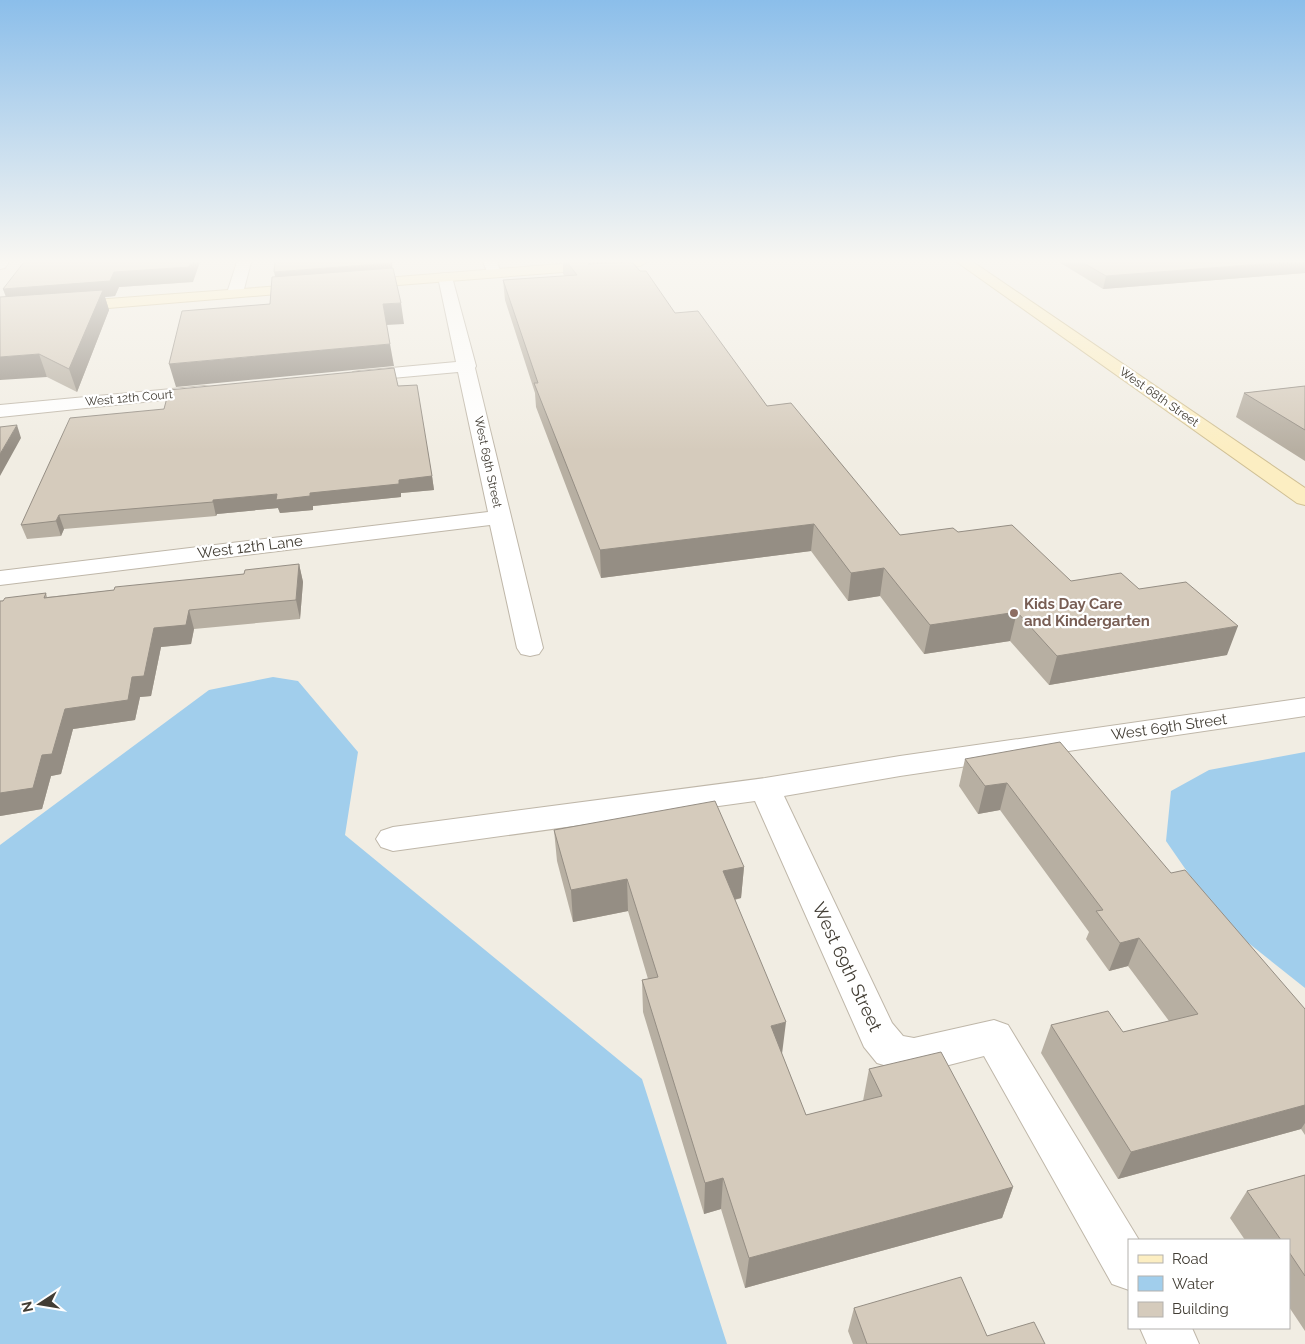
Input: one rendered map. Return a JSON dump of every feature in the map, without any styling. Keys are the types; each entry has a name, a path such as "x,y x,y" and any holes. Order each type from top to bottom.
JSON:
{"main road":[{"name":"West 68th Street","path":"1055,325 1305,498"}],"street":[{"name":"West 69th Street","path":"457,325 530,648"},
{"path":"338,378 467,366"},
{"name":"West 12th Court","path":"0,411 220,390"},
{"name":"West 12th Lane","path":"0,578 499,517"},
{"name":"West 69th Street","path":"393,839 765,789 900,766 1305,707"},
{"name":"West 69th Street","path":"765,789 878,1035 891,1051 914,1056 994,1037 1128,1265"},
{"path":"1166,1329 1174,1344"}],"water":[{"path":"273,677 298,681 358,752 345,835 642,1079 727,1344 0,1344 0,845 209,690"},
{"path":"1305,752 1305,988 1222,922 1166,841 1171,791 1209,770"}],"building":[{"path":"0,325 88,325 69,369 39,354 0,357"},
{"path":"179,325 387,325 390,344 169,364"},
{"path":"518,325 708,325 767,406 791,403 900,535 953,528 958,532 1012,525 1071,581 1121,573 1139,589 1186,582 1238,626 1057,656 1017,612 930,625 884,568 851,573 814,524 600,550 534,383 538,383"},
{"path":"394,368 398,386 417,385 432,476 399,480 399,484 310,493 310,496 276,500 277,494 213,500 213,502 59,515 56,521 21,525 70,418 164,409 169,390"},
{"path":"1305,386 1305,430 1244,393"},
{"path":"17,425 0,454 0,427"},
{"path":"299,564 296,600 189,610 186,625 154,628 144,676 132,677 128,700 65,709 52,754 42,755 33,788 0,793 0,601 3,601 5,598 46,593 44,598 114,590 115,587 244,574 245,570"},
{"path":"1060,742 1171,873 1185,870 1305,1009 1305,1105 1131,1152 1051,1025 1108,1011 1123,1032 1198,1014 1139,938 1120,943 1096,911 1103,910 1007,783 985,786 965,759"},
{"path":"715,801 744,867 723,871 786,1022 771,1026 806,1115 882,1096 869,1069 941,1052 1013,1187 749,1258 723,1178 705,1183 642,980 658,977 627,879 571,890 554,830"},
{"path":"1305,1175 1305,1276 1290,1254 1290,1239 1280,1239 1247,1191"},
{"path":"961,1277 987,1336 1034,1322 1045,1344 867,1344 854,1308"}],"place":[{"name":"Kids Day Care and Kindergarten","path":"1014,613"}]}
